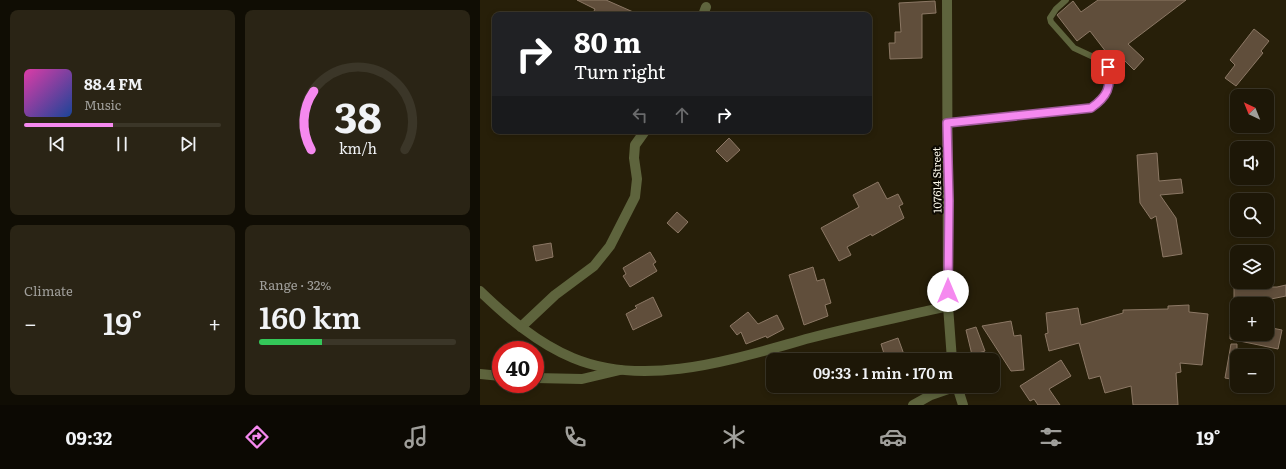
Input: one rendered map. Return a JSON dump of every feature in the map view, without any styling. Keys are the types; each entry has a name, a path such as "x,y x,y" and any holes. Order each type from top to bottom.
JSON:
{"street":[{"name":"107614 Street","path":"947,0 947,123 949,201 948,306 951,353"},
{"path":"521,327 555,295 594,266 610,246 635,197 637,179 634,158 635,145 643,134"},
{"path":"480,291 521,327 549,346 573,358 620,370"},
{"path":"544,378 582,379 620,370 676,369 706,365 738,358 811,337 948,306"},
{"path":"480,374 492,375"},
{"path":"913,405 937,393"},
{"path":"959,393 963,405"}],"lane":[{"path":"947,123 1091,108 1103,99 1109,82 1108,67 1102,61 1074,48 1051,22 1050,18 1053,13 1066,0"}],"building":[{"path":"577,0 606,0 633,12 594,12 595,9"},
{"path":"1098,0 1186,0 1128,44 1144,59 1134,70 1116,52 1110,57 1090,31 1077,41 1057,15 1073,1 1081,12"},
{"path":"935,1 936,13 922,14 922,58 890,59 889,43 895,43 895,32 901,32 899,3"},
{"path":"1254,29 1269,41 1261,51 1263,53 1236,86 1225,78 1235,65 1230,60"},
{"path":"729,138 740,150 727,162 716,151"},
{"path":"1157,153 1159,181 1181,179 1183,193 1160,195 1176,218 1182,254 1163,257 1156,216 1151,219 1140,203 1137,155"},
{"path":"878,182 887,199 898,194 903,204 899,206 904,218 872,236 871,234 847,247 851,255 839,261 821,228 859,207 853,195"},
{"path":"677,212 688,222 678,233 667,223"},
{"path":"551,243 553,257 536,261 533,246"},
{"path":"650,252 656,262 653,264 657,271 630,287 623,276 626,274 623,268"},
{"path":"813,267 817,281 824,279 831,303 825,305 828,316 804,325 789,275"},
{"path":"1286,285 1286,296 1274,298 1274,297 1234,297 1234,289 1274,289 1274,287"},
{"path":"653,297 662,316 633,330 626,314 637,308 635,306"},
{"path":"1189,305 1189,312 1208,314 1202,365 1180,363 1181,372 1176,373 1178,405 1133,405 1131,386 1105,393 1100,376 1089,379 1079,343 1049,351 1045,334 1048,333 1046,313 1078,308 1081,325 1123,313 1123,310 1168,309 1168,306"},
{"path":"748,312 758,324 777,315 784,329 767,338 766,336 746,344 741,332 737,335 730,326"},
{"path":"1011,321 1014,336 1021,335 1024,370 1011,371 982,326"},
{"path":"976,327 985,351 972,353 966,330"},
{"path":"1274,328 1282,330 1278,349 1240,341 1274,341"},
{"path":"898,338 903,353 884,353 881,344"},
{"path":"1231,344 1237,344 1237,349 1230,349"},
{"path":"1230,350 1230,379 1225,378"},
{"path":"1061,360 1071,376 1049,389 1060,405 1038,405 1034,399 1030,401 1020,386"}],"route":[{"path":"948,291 949,201 947,123 1091,108 1103,99 1106,93 1109,82 1108,67"}]}
